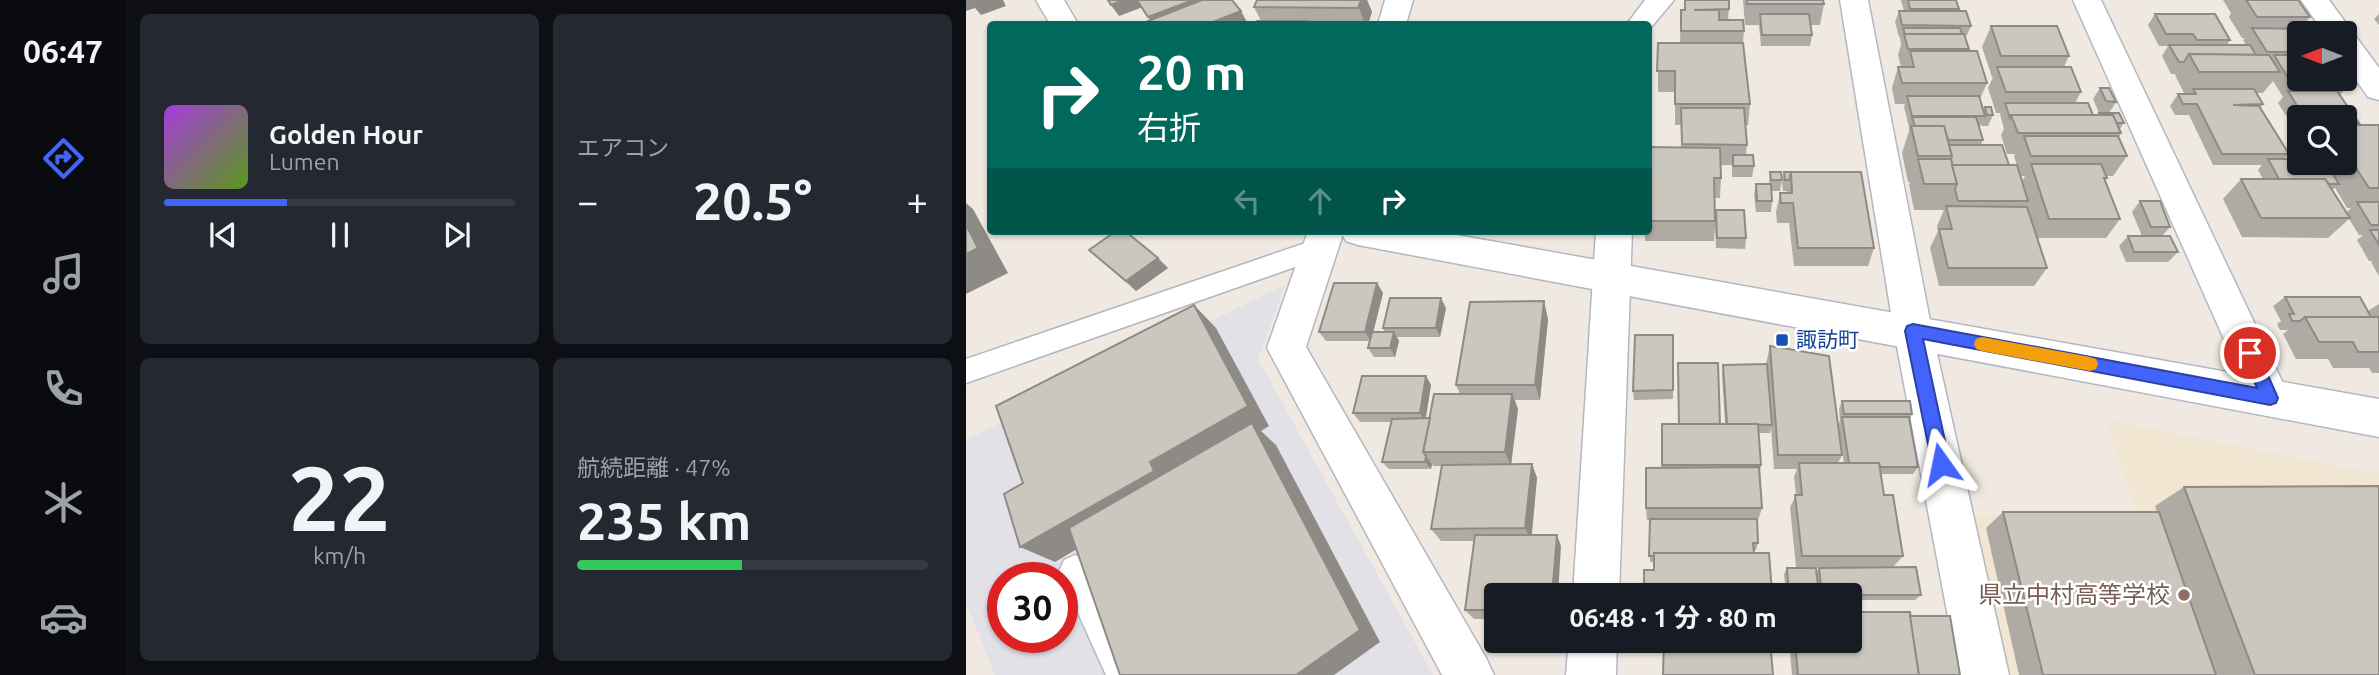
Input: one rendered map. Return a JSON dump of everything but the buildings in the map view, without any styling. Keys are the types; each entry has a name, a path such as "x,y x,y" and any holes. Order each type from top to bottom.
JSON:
{"street":[{"path":"1051,0 1062,21"},
{"path":"1393,21 1399,0"},
{"path":"1643,21 1660,0"},
{"path":"1854,0 1913,331 1984,675"},
{"path":"2087,0 2270,398"},
{"path":"2315,0 2330,21"},
{"path":"2357,59 2379,89"},
{"path":"1381,235 2379,418"},
{"path":"1596,583 1614,235"},
{"path":"1323,240 1286,348 1469,675"},
{"path":"1591,675 1592,653"}],"lane":[{"path":"966,371 1323,240"},
{"path":"1078,578 1123,675"}],"shaded area":[{"path":"1285,285 1258,359 1433,675 995,675 966,603 966,440"},
{"name":"県立中村高等学校","path":"2106,420 2379,474 2379,675 2007,675 1972,516 2137,513"}],"slow traffic":[{"path":"1982,344 2090,364"}],"place":[{"name":"諏訪町","path":"1782,340"},
{"name":"県立中村高等学校","path":"2184,595"}],"route":[{"path":"1941,464 1913,331 2270,398 2250,353"}]}
